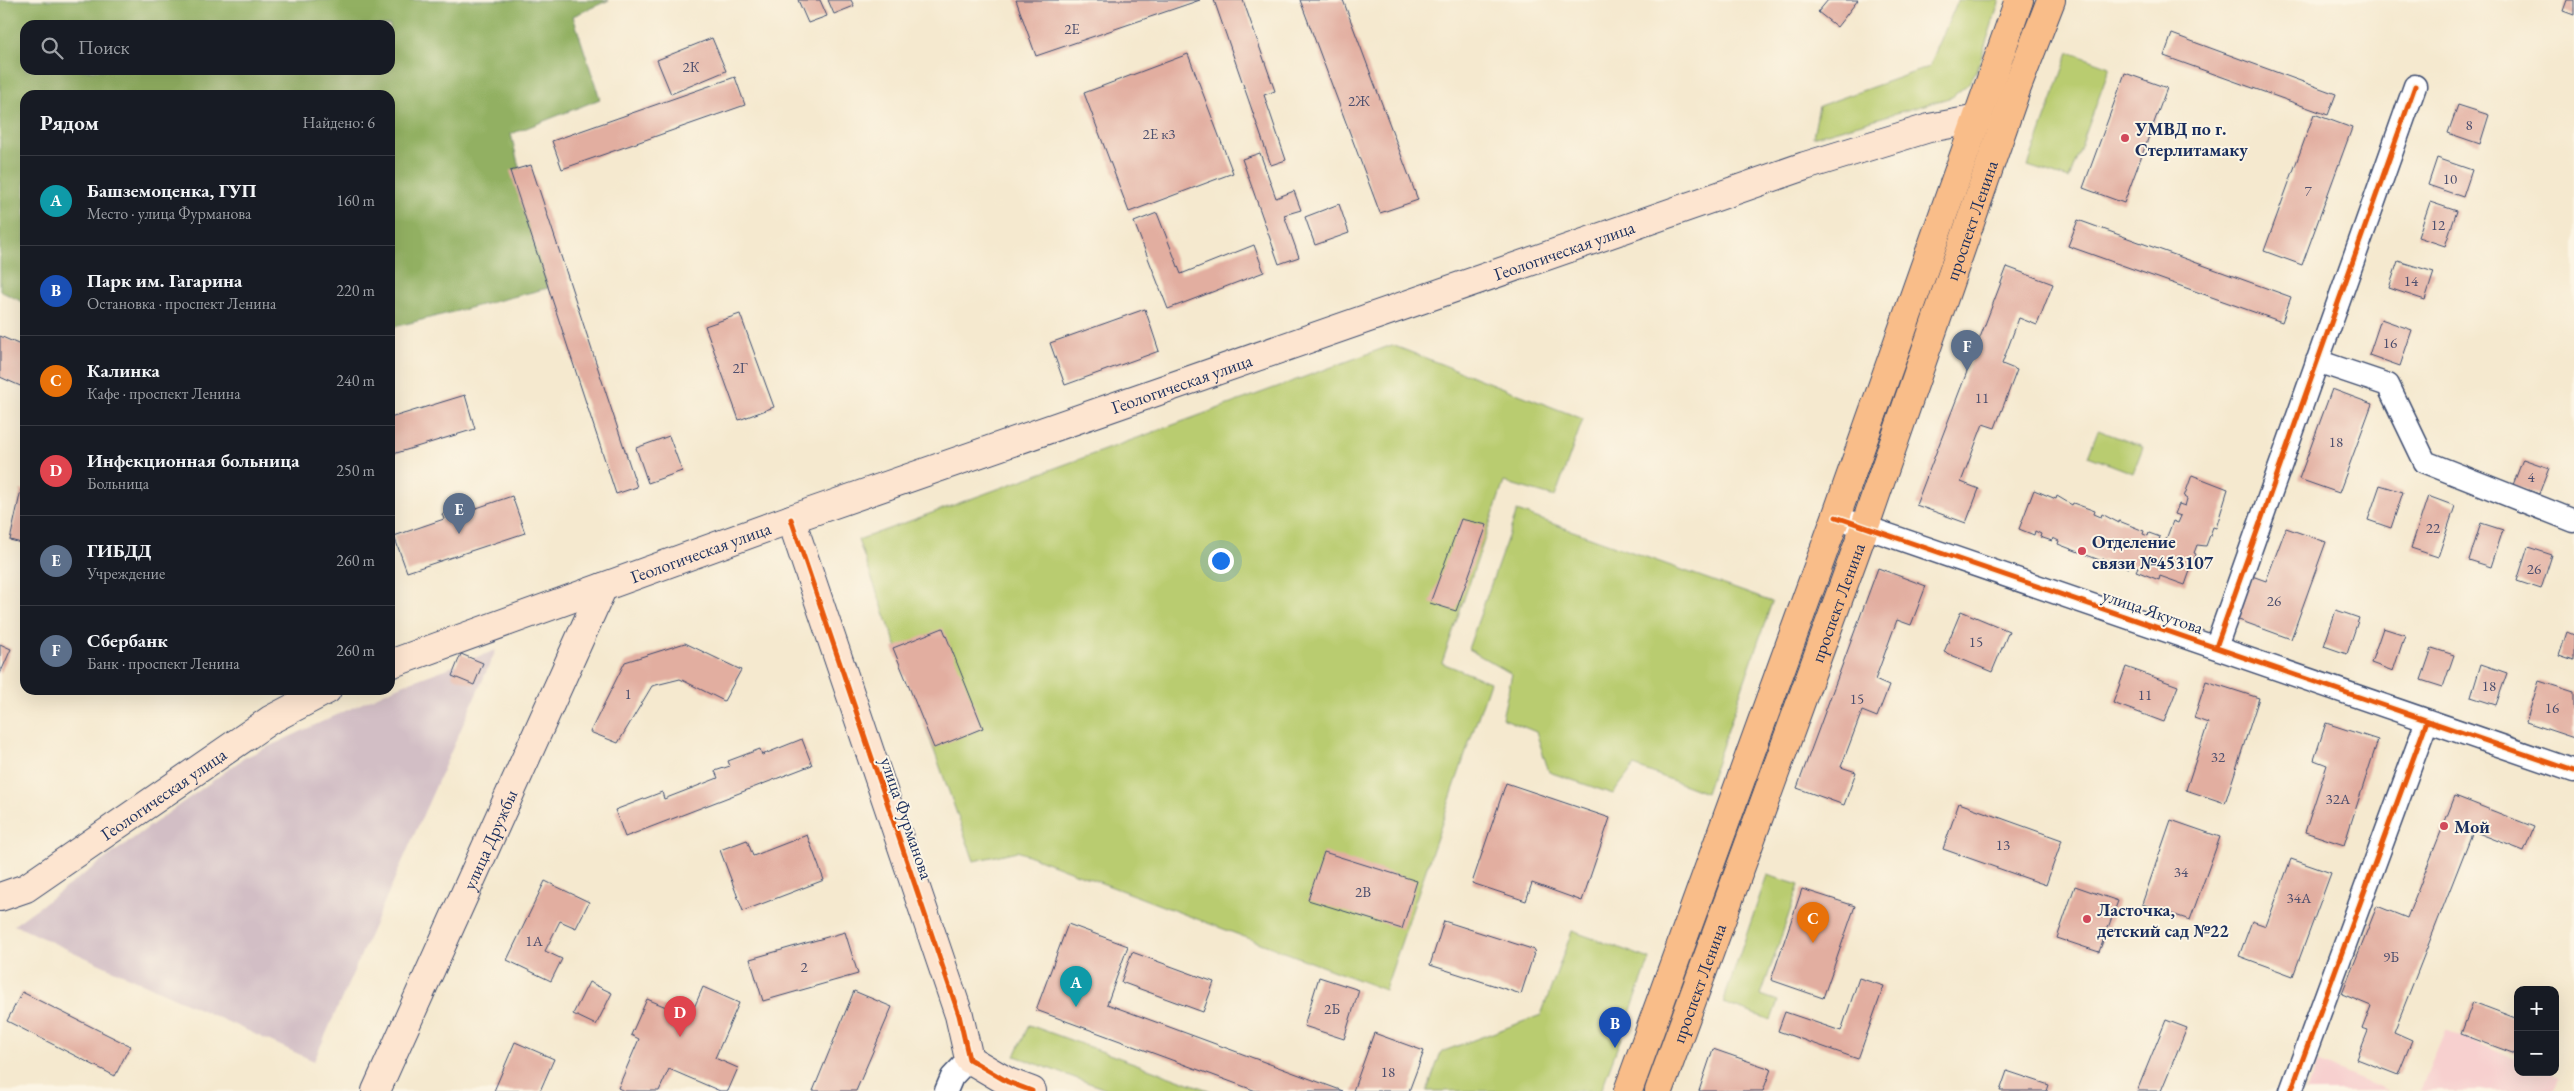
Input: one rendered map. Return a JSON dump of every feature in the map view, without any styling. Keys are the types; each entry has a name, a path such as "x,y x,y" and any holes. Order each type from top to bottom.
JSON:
{"main road":[{"name":"проспект Ленина","path":"1628,1091 1836,517 2019,0"},
{"name":"проспект Ленина","path":"1659,1091 1865,526 2016,90 2051,0"},
{"name":"Геологическая улица","path":"395,662 791,519 1805,166 1929,128 1978,118"},
{"name":"улица Фурманова","path":"791,519 959,1015 969,1059"},
{"name":"улица Дружбы","path":"376,1091 603,588"},
{"name":"Геологическая улица","path":"0,896 26,888 270,720 318,695"},
{"path":"969,1059 1008,1082 1032,1091"}],"street":[{"path":"2216,647 2415,86"},
{"path":"2317,361 2388,385 2425,462 2574,521"},
{"name":"улица Якутова","path":"1836,517 2574,771"},
{"path":"2291,1091 2427,721"},
{"path":"946,1091 956,1072 969,1059"}],"shaded area":[{"path":"496,650 314,1061 14,925 244,758 380,695 395,695 395,688"},
{"path":"2445,1030 2514,1058 2514,1076 2560,1077 2554,1091 2420,1091"},
{"path":"2318,1062 2388,1091 2306,1091"}],"green space":[{"path":"0,0 609,0 573,16 600,99 511,134 548,288 395,327 395,90 20,90 20,301 0,291"},
{"path":"1958,0 2000,0 1977,70 1968,84 1952,97 1813,137 1819,106 1929,67"},
{"path":"2069,52 2110,67 2069,179 2028,166"},
{"path":"1392,345 1583,419 1555,497 1504,482 1442,663 1490,682 1385,990 1017,851 974,861 858,540"},
{"path":"2098,430 2143,447 2133,473 2088,456"},
{"path":"1517,511 1772,602 1706,793 1634,766 1613,794 1549,772 1536,732 1502,718 1512,674 1468,649"},
{"path":"1767,875 1799,885 1761,995 1778,1001 1771,1020 1723,1003"},
{"path":"1572,931 1650,959 1601,1091 1427,1091 1441,1052 1541,1015"},
{"path":"1029,1025 1211,1091 1111,1091 1015,1056"}],"building":[{"path":"798,0 820,0 827,16 808,23"},
{"path":"828,0 851,0 854,6 834,14"},
{"path":"1016,0 1200,0 1036,56"},
{"path":"1214,0 1243,0 1275,91 1264,95 1286,160 1271,165"},
{"path":"1300,0 1343,0 1418,200 1380,213"},
{"path":"1828,0 1858,0 1837,27 1818,12"},
{"path":"2567,0 2574,0 2574,15 2563,11"},
{"path":"2172,34 2336,94 2328,115 2164,56"},
{"path":"712,38 726,71 671,94 657,60"},
{"path":"1188,54 1233,173 1129,212 1084,93"},
{"name":"УМВД по г. Стерлитамаку","path":"2125,73 2167,88 2124,203 2083,188"},
{"path":"735,77 745,105 562,169 552,141"},
{"path":"2458,105 2489,115 2480,144 2448,133"},
{"path":"2314,114 2352,128 2302,265 2264,251"},
{"path":"1260,153 1276,198 1294,191 1301,210 1284,215 1299,257 1279,264 1242,159"},
{"path":"2437,158 2472,170 2463,197 2428,185"},
{"path":"531,165 637,487 616,494 510,171"},
{"path":"2430,202 2457,211 2445,246 2418,237"},
{"path":"1339,204 1349,233 1315,245 1305,217"},
{"path":"1157,213 1181,274 1254,245 1264,272 1168,309 1134,222"},
{"path":"2078,220 2291,297 2282,322 2068,246"},
{"path":"2398,261 2434,272 2425,300 2389,288"},
{"path":"2007,267 2053,284 2037,325 2019,318 2002,364 2017,370 1995,428 1983,424 1961,482 1979,489 1966,523 1916,505"},
{"path":"1145,309 1159,351 1065,385 1050,343"},
{"path":"740,314 774,407 739,420 705,326"},
{"path":"2381,319 2412,330 2400,366 2369,355"},
{"path":"0,336 20,345 20,386 0,377"},
{"path":"2332,389 2372,404 2339,493 2299,479"},
{"path":"465,395 475,429 395,453 395,416"},
{"path":"669,436 682,471 648,483 636,448"},
{"path":"2523,459 2549,468 2539,494 2513,485"},
{"path":"2192,475 2228,489 2216,528 2213,527 2206,546 2197,545 2194,553 2196,554 2185,585 2160,576 2159,580 2136,571 2138,567 2129,564 2128,568 2103,559 2102,561 2058,544 2059,541 2053,538 2052,541 2040,537 2041,534 2035,531 2034,535 2019,529 2034,490 2056,499 2057,496 2072,505 2073,503 2095,511 2094,514 2101,517 2102,514 2119,523 2119,521 2144,531 2143,534 2148,536 2149,533 2160,537 2159,540 2165,542 2173,521 2178,523 2181,516 2175,514 2179,504 2185,506 2187,499 2184,497"},
{"path":"2380,485 2403,492 2391,528 2368,520"},
{"path":"20,495 20,543 10,540"},
{"path":"512,496 525,533 407,572 395,536 444,519 442,514 451,510 453,516"},
{"path":"2428,496 2455,506 2438,557 2411,548"},
{"path":"1461,519 1487,525 1456,611 1430,603"},
{"path":"2481,523 2503,530 2491,567 2469,560"},
{"path":"2286,528 2326,542 2291,639 2236,619 2252,576 2266,581"},
{"path":"2528,547 2552,555 2541,589 2517,581"},
{"path":"1878,568 1926,586 1911,625 1897,620 1875,680 1889,686 1877,717 1862,711 1841,767 1856,772 1844,805 1797,788"},
{"path":"2336,610 2359,618 2347,654 2324,646"},
{"path":"1961,611 2009,631 1992,672 1944,652"},
{"path":"943,628 983,728 934,748 893,648"},
{"path":"2383,628 2405,635 2393,671 2371,663"},
{"path":"2567,632 2574,635 2574,661 2559,656"},
{"path":"685,643 741,670 724,701 680,679 652,686 618,743 590,732 625,662"},
{"path":"0,644 11,649 0,674"},
{"path":"2432,648 2454,655 2443,687 2421,680"},
{"path":"461,654 483,663 474,685 452,676"},
{"path":"2481,664 2507,673 2496,705 2471,697"},
{"path":"2126,667 2178,686 2164,722 2113,703"},
{"path":"2206,681 2259,698 2225,803 2186,790 2208,723 2194,718"},
{"path":"2539,681 2574,692 2574,738 2526,722"},
{"path":"2326,723 2378,740 2344,845 2305,832 2327,765 2314,760"},
{"path":"802,739 812,765 625,837 615,810 662,792 664,799 718,778 715,771 730,766 728,761 760,749 762,755"},
{"path":"1506,783 1610,818 1582,901 1532,883 1526,901 1472,883"},
{"path":"2455,796 2534,827 2524,851 2473,831 2394,1032 2412,1040 2398,1075 2357,1059 2368,1031 2362,1029 2371,1006 2342,994 2377,906 2407,918"},
{"path":"1959,803 2062,840 2046,885 1943,849"},
{"path":"2171,820 2220,837 2190,920 2142,904"},
{"path":"807,835 824,880 743,911 720,850 747,840 753,856"},
{"path":"1324,852 1417,881 1402,929 1308,900"},
{"path":"2291,859 2331,873 2293,976 2239,956 2252,921 2266,926"},
{"path":"545,881 589,902 576,928 560,921 545,951 562,959 551,981 507,960"},
{"name":"Ласточка, детский сад №22","path":"2075,886 2118,901 2099,952 2057,938"},
{"path":"1802,889 1855,906 1823,998 1771,980"},
{"path":"1444,921 1535,950 1521,994 1430,965"},
{"path":"1068,924 1128,946 1107,1004 1343,1091 1256,1091 1036,1010"},
{"path":"845,932 858,974 763,1001 750,959"},
{"path":"1132,952 1214,982 1203,1012 1121,982"},
{"path":"1319,977 1359,990 1344,1039 1304,1026"},
{"path":"1859,978 1884,986 1858,1059 1778,1031 1785,1012 1841,1031"},
{"path":"589,982 612,993 596,1025 573,1014"},
{"path":"703,987 739,1003 715,1058 738,1068 728,1091 720,1091 669,1069 659,1091 624,1091 618,1088 639,1039 631,1035 647,999 690,1017"},
{"path":"854,991 892,1007 856,1091 813,1091"},
{"path":"22,992 130,1046 115,1076 7,1021"},
{"path":"2473,1002 2514,1017 2514,1054 2461,1034"},
{"path":"2166,1020 2187,1028 2161,1091 2137,1091"},
{"path":"1374,1033 1424,1051 1409,1091 1353,1091"},
{"path":"515,1042 554,1059 540,1091 494,1091"},
{"path":"1713,1049 1771,1069 1763,1091 1699,1091"},
{"path":"2007,1071 2049,1085 2047,1091 2000,1091"}],"cycle path":[{"path":"2216,647 2415,86"},
{"path":"1836,517 2574,771"},
{"path":"791,519 959,1015 969,1059 1008,1082 1032,1091"},
{"path":"2291,1091 2427,721"}],"place":[{"name":"УМВД по г. Стерлитамаку","path":"2125,138"},
{"name":"Сбербанк","path":"1967,371"},
{"name":"ГИБДД","path":"459,534"},
{"name":"Отделение связи №453107","path":"2082,551"},
{"name":"Мой","path":"2444,826"},
{"name":"Ласточка, детский сад №22","path":"2087,919"},
{"name":"Калинка","path":"1813,943"},
{"name":"Башземоценка, ГУП","path":"1076,1007"},
{"name":"Инфекционная больница","path":"680,1037"},
{"name":"Парк им. Гагарина","path":"1615,1048"}]}
